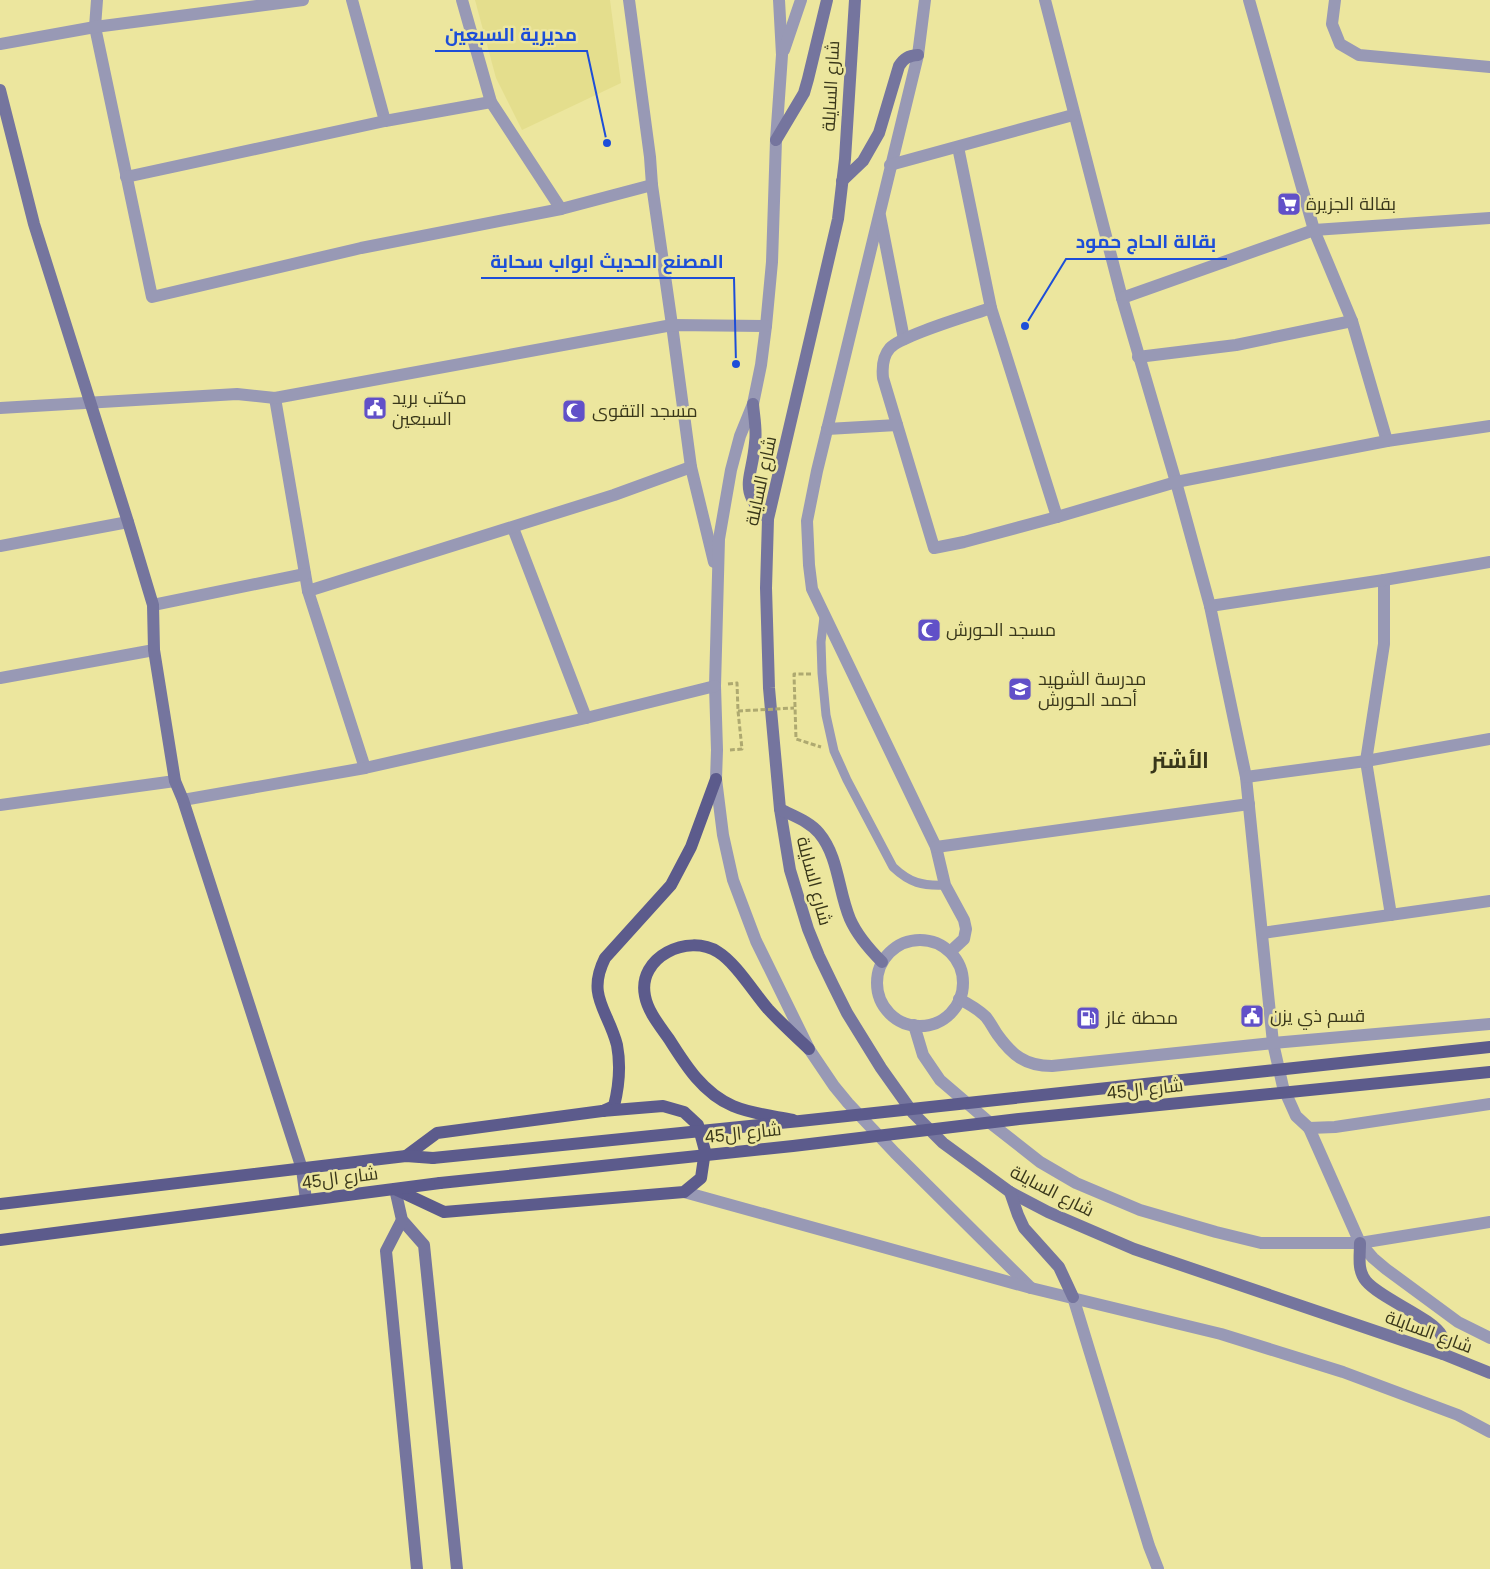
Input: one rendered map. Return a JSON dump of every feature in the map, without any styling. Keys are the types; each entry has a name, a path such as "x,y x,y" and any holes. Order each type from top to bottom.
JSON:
{"main road":[{"path":"776,140 804,93 827,0"},
{"name":"شارع السايلة","path":"855,0 838,219 768,519 766,588 769,688 780,809 790,870 799,902 819,956 847,1013 881,1068 913,1113 943,1143 1010,1192 1048,1212 1134,1249 1443,1354 1490,1373"},
{"path":"842,181 863,161 879,133 899,66 909,56 918,55"},
{"path":"0,90 34,224 153,605 154,650 175,781 183,800 302,1169 306,1200"},
{"path":"753,404 756,444 748,487 756,507 768,519"},
{"path":"602,1111 614,1106 619,1076 619,1060 616,1044 599,1000 597,989 600,968 605,958 672,884 691,847 716,778"},
{"path":"780,809 808,824 818,832 826,843 832,855 852,923 882,962"},
{"path":"800,1121 734,1107 715,1096 702,1085 687,1068 648,1006 644,995 648,972 663,954 674,948 685,945 709,947 719,952 728,960 769,1010 809,1049"},
{"name":"شارع ال45","path":"0,1204 406,1156 433,1158 800,1121 1490,1047"},
{"name":"شارع ال45","path":"0,1240 440,1183 793,1146 1020,1119 1490,1072"},
{"path":"395,1189 444,1212 684,1192 700,1178 705,1151 698,1125 684,1112 663,1106 602,1111 437,1133 406,1156"},
{"path":"395,1189 402,1220 424,1244 457,1569"},
{"path":"1010,1192 1024,1228 1058,1267 1073,1297"},
{"path":"402,1220 386,1251 417,1569"},
{"path":"1360,1243 1359,1266 1365,1280 1441,1334 1445,1346 1443,1354"}],"street":[{"path":"97,0 95,27 152,297 361,248 561,209 652,185"},
{"path":"0,44 95,27 303,0"},
{"path":"352,0 384,121"},
{"path":"462,0 491,102 561,209"},
{"path":"629,0 652,185 691,467 718,574"},
{"path":"779,0 782,55 776,140 772,262 766,326 753,404 740,436 731,470 719,539 714,686 718,750 716,778 723,835 733,880 756,940 809,1049 834,1086 895,1153 1031,1288"},
{"path":"782,55 801,0"},
{"path":"925,0 918,55 827,429 807,522 812,589 936,847 946,885 964,920 966,929 964,939 950,952"},
{"path":"1045,0 1073,115 1138,357 1176,482 1210,606 1246,778 1273,1043 1283,1087 1296,1116 1309,1128 1360,1243 1386,1270 1458,1322 1490,1338"},
{"path":"1249,0 1314,230 1352,321 1387,441"},
{"path":"1335,0 1332,24 1340,44 1359,55 1490,67"},
{"path":"126,177 384,121 491,102"},
{"path":"890,165 1073,115"},
{"path":"958,147 992,308 1057,517"},
{"path":"879,211 904,339"},
{"path":"1122,298 1314,230 1490,218"},
{"path":"992,308 904,339 890,349 882,364 883,378 934,548 964,542 1057,517 1176,482 1387,441 1490,426"},
{"path":"1138,357 1236,345 1352,321"},
{"path":"0,408 237,394 275,398 672,324 766,326"},
{"path":"275,398 308,591 365,768"},
{"path":"827,429 897,426"},
{"path":"308,591 513,528 614,495 691,467"},
{"path":"0,546 128,522"},
{"path":"513,528 586,718"},
{"path":"1210,606 1490,562"},
{"path":"153,605 305,574"},
{"path":"1384,580 1384,644 1366,761 1391,915"},
{"path":"0,678 154,650"},
{"path":"183,800 365,768 586,718 714,686"},
{"path":"1246,778 1366,761 1490,739"},
{"path":"0,805 175,781"},
{"path":"936,847 1248,804"},
{"path":"1262,933 1490,901"},
{"path":"914,940 927,940 940,945 950,952 958,963 963,987 960,999 954,1009 941,1020 925,1025 902,1022 892,1016 882,1002 877,986 882,962 890,952 900,944 914,940"},
{"path":"960,999 976,1008 987,1018 1012,1052 1023,1061 1037,1066 1490,1024"},
{"path":"914,1025 923,1055 940,1080 989,1122 1040,1162 1076,1183 1140,1210 1262,1243 1360,1243 1490,1222"},
{"path":"1309,1128 1335,1127 1490,1104"},
{"path":"684,1192 1031,1288 1221,1334 1343,1372 1458,1415 1490,1432"},
{"path":"1073,1297 1158,1569"}],"lane":[{"path":"824,617 821,642 826,715 834,751 847,780 893,867 903,876 915,882 928,886 946,885"}],"path":[{"path":"794,674 796,740 834,751"},
{"path":"737,683 742,749"},
{"path":"738,711 794,708"}],"shaded area":[{"path":"475,0 610,0 621,83 522,130 496,78"}],"place":[{"name":"مديرية السبعين","path":"607,143"},
{"name":"بقالة الجزيرة","path":"1289,204"},
{"name":"بقالة الحاج حمود","path":"1025,326"},
{"name":"المصنع الحديث ابواب سحابة","path":"736,364"},
{"name":"مكتب بريد السبعين","path":"375,408"},
{"name":"مسجد التقوى","path":"574,411"},
{"name":"مسجد الحورش","path":"929,630"},
{"name":"مدرسة الشهيد أحمد الحورش","path":"1020,689"},
{"name":"قسم ذي يزن","path":"1252,1016"},
{"name":"محطة غاز","path":"1088,1018"}],"district":[{"name":"الأشتر","path":"1180,760"}]}
